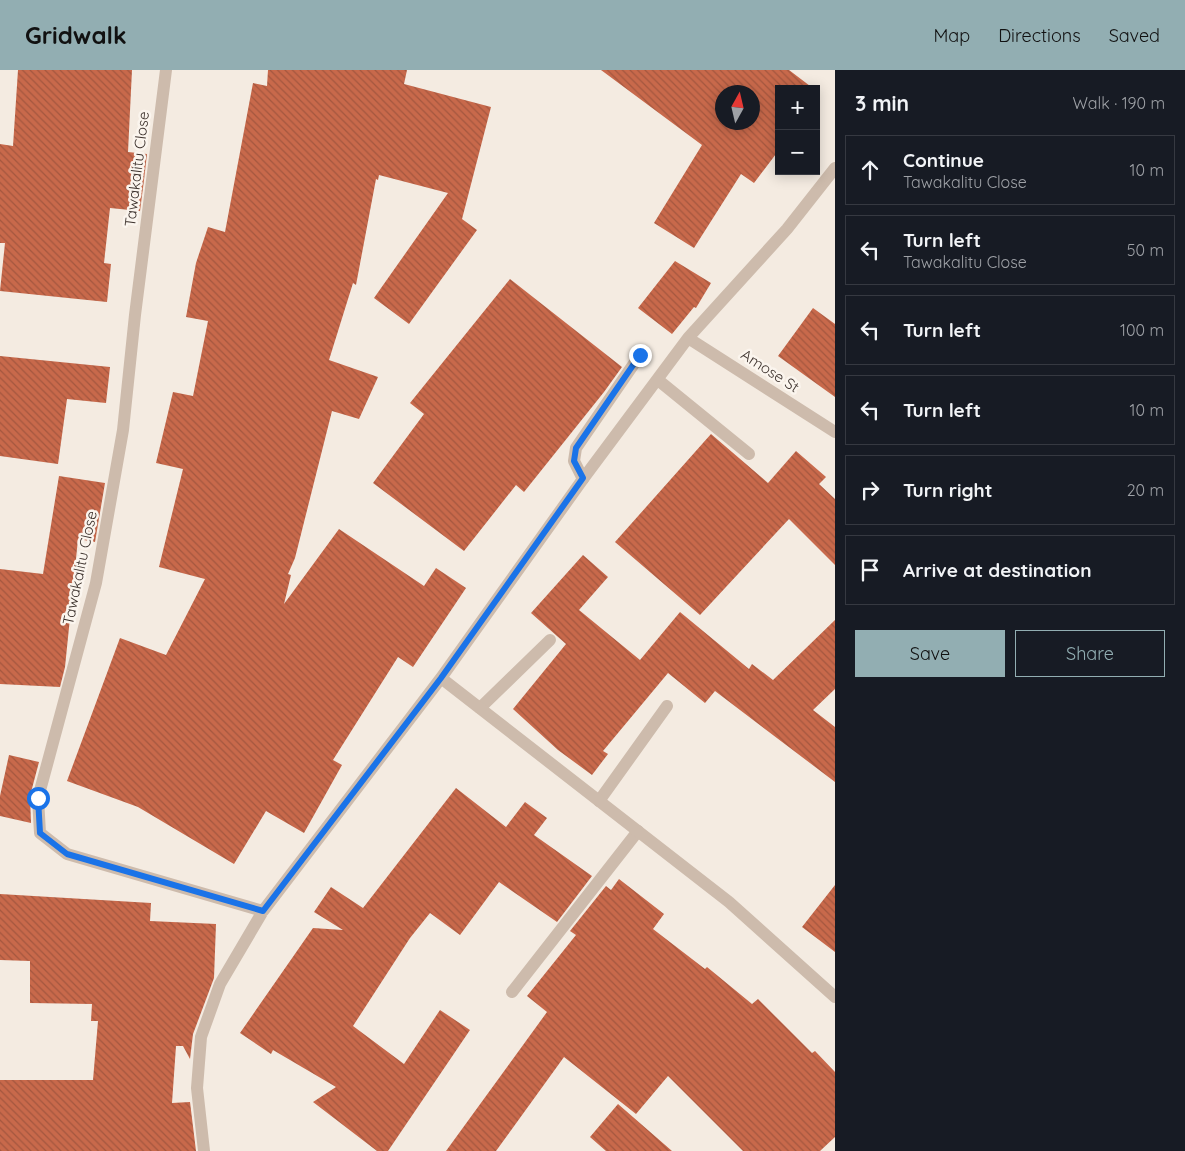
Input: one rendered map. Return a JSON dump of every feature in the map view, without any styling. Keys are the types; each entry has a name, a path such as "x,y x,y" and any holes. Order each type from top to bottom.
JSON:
{"street":[{"name":"Tawakalitu Close","path":"166,70 135,315 123,430 96,583 38,798 40,833 67,854 263,911"},
{"path":"204,1151 198,1088 200,1037 220,984 263,911 441,678 583,478 688,338 787,228 835,168"},
{"name":"Amose St","path":"688,338 835,432"},
{"path":"583,478 574,461 576,448 640,355"},
{"path":"658,380 749,454"},
{"path":"480,708 550,640"},
{"path":"441,678 729,902 835,997"},
{"path":"599,801 667,706"},
{"path":"512,992 638,831"}],"building":[{"path":"18,70 132,70 128,152 147,154 140,211 110,208 104,263 111,264 107,302 0,291 5,243 0,243 0,144 13,146"},
{"path":"268,70 407,70 404,84 491,107 462,219 477,230 409,324 374,298 448,193 379,175 378,180 376,179 356,285 353,283 329,360 378,377 359,419 332,411 295,558 288,574 291,575 284,604 339,529 424,586 436,568 466,588 413,667 398,657 333,760 342,765 304,833 266,811 234,864 138,807 67,781 120,638 166,655 205,579 159,567 183,469 156,463 173,392 193,396 208,321 186,317 196,263 208,227 225,232 253,83 267,86"},
{"path":"601,70 789,70 809,85 775,85 775,155 754,183 741,174 694,248 654,223 702,145"},
{"path":"675,261 711,283 696,308 694,307 672,334 638,308"},
{"path":"510,279 622,367 524,492 516,485 464,551 373,483 424,414 410,403"},
{"path":"813,308 835,324 835,397 778,356"},
{"path":"0,356 110,367 106,403 67,399 58,464 0,456"},
{"path":"711,434 768,483 796,451 826,477 819,484 835,499 835,565 789,519 700,615 615,542"},
{"path":"59,476 105,483 95,542 78,539 65,667 60,687 0,684 0,569 43,574"},
{"path":"583,555 608,577 579,610 640,660 680,612 749,669 752,664 773,680 835,620 835,689 813,710 835,727 835,782 715,691 705,703 668,673 603,751 608,754 592,775 558,750 513,709 566,644 531,613"},
{"path":"9,755 39,762 30,796 31,823 0,816 0,796"},
{"path":"456,788 506,827 525,802 547,818 534,835 592,876 557,922 499,882 460,935 430,913 410,938 353,1026 404,1064 440,1010 470,1030 388,1151 377,1151 313,1102 336,1087 273,1050 271,1054 240,1033 313,928 343,930 314,912 331,887 363,908"},
{"path":"619,879 664,914 653,929 705,969 707,967 752,1004 758,999 812,1053 815,1051 835,1072 835,1137 820,1151 743,1151 668,1076 636,1114 564,1057 496,1151 446,1151 547,1012 527,996 576,935 570,931 606,886 611,890"},
{"path":"835,885 835,952 802,927"},
{"path":"0,894 151,903 150,921 216,924 214,978 193,1034 190,1059 183,1046 176,1046 172,1103 190,1102 196,1151 0,1151 0,1080 93,1080 98,1021 91,1021 92,1004 30,1003 30,961 0,960"},
{"path":"618,1104 672,1151 606,1151 590,1137"}],"route":[{"path":"38,798 40,833 67,854 263,911 441,678 583,478 574,461 576,448 640,355"}]}
